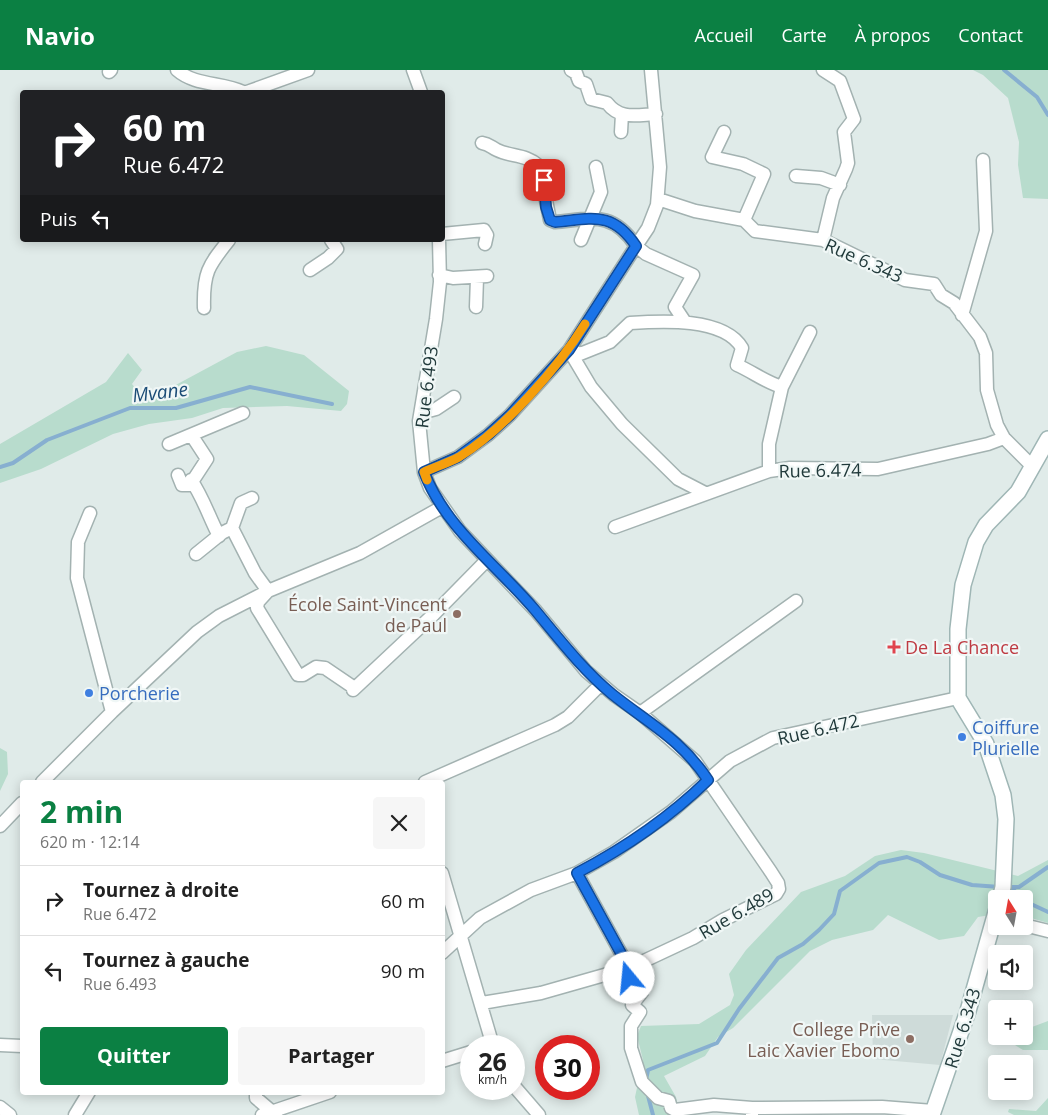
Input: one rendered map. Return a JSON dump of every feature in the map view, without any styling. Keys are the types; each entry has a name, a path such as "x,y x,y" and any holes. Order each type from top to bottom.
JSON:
{"street":[{"path":"177,70 194,80 231,86 240,90"},
{"path":"251,90 308,70"},
{"path":"413,70 420,90"},
{"path":"571,70 576,72 579,80 586,84 591,99 607,103 614,112 622,114 656,114"},
{"path":"424,472 458,457 488,435 569,350 654,217 658,199 660,167 651,70"},
{"path":"823,240 833,198 848,162 844,132 854,119 840,81 824,70"},
{"path":"621,132 622,114"},
{"path":"724,132 712,157 743,164 764,174 744,220"},
{"path":"482,143 489,144 496,150 533,160 539,166 550,220 555,222 591,217 619,228 628,234 636,246 646,254 693,275 675,307 684,322"},
{"path":"962,315 986,231 983,160"},
{"path":"581,240 601,192 596,167"},
{"path":"796,176 821,178 840,185"},
{"name":"Rue 6.343","path":"658,199 695,211 744,220 755,231 823,240 905,280 934,284 942,295 954,303 985,346 990,403 1004,438 1033,467"},
{"path":"445,234 484,230 487,235 485,244"},
{"path":"204,308 204,279 207,270 228,242"},
{"path":"310,270 328,258 336,249 332,242"},
{"name":"Rue 6.493","path":"439,242 436,319 419,422 424,472 430,488 460,531 536,610 581,666 695,760 708,780"},
{"path":"439,275 482,277 476,307"},
{"path":"569,350 580,354 608,343 630,323 684,322 716,330 733,337 742,348 737,365 751,371 765,381 782,387"},
{"name":"Rue 6.474","path":"810,332 782,387 769,444 769,471 790,468 878,469 988,444 1004,438"},
{"path":"569,350 591,387 622,424 678,479 705,493"},
{"path":"421,413 436,409 454,396"},
{"path":"169,444 192,436 243,413"},
{"path":"178,475 184,486 190,485 191,480 206,459 192,436"},
{"path":"1002,890 1006,819 1003,795 986,744 958,698 958,629 963,585 969,560 986,525 1018,492 1048,439"},
{"path":"615,527 769,471"},
{"path":"191,480 204,497 208,514 219,536"},
{"path":"196,554 232,528 241,503 252,498"},
{"path":"44,780 193,629 268,592 360,554 442,507"},
{"path":"90,513 78,542 78,578 112,712"},
{"path":"232,528 255,572 268,592"},
{"path":"268,592 256,605 298,674 303,675 316,667 325,668 353,687 353,690 434,614 487,560"},
{"path":"640,713 796,601"},
{"path":"430,780 555,725 568,717 601,684"},
{"name":"Rue 6.472","path":"445,950 480,918 531,890 577,873 614,852 671,812 730,761 773,738 958,698"},
{"name":"Rue 6.489","path":"629,968 693,938 723,920 776,894 779,889 778,883 771,872 708,780"},
{"path":"0,826 20,805"},
{"path":"577,873 629,968 629,978 643,982 642,992 632,1005 640,1012 631,1026 631,1048 642,1082 658,1098 669,1101 671,1108 675,1110 714,1106 752,1112 882,1107 932,1113"},
{"path":"445,883 482,1003 489,1035"},
{"path":"1033,927 1048,931"},
{"name":"Rue 6.343","path":"932,1113 956,1049 990,935"},
{"path":"482,1003 540,993 629,968"},
{"path":"0,1045 20,1046"},
{"path":"445,1060 460,1055"},
{"path":"75,1115 87,1095"},
{"path":"256,1095 256,1098 269,1114 322,1095"},
{"path":"525,1099 539,1115"},
{"path":"0,1107 10,1115"}],"shaded area":[{"name":"College Prive Laic Xavier Ebomo","path":"872,1015 953,1015 940,1065 873,1059"}],"green space":[{"path":"973,70 1048,70 1048,199 1023,198 1018,165 1019,142 1008,98 983,75"},
{"path":"266,346 304,355 349,391 347,404 341,411 287,406 223,408 192,418 149,424 113,434 41,469 0,483 0,444 106,382 128,353 142,370 132,384 146,401 237,352"},
{"path":"0,748 7,752 8,774 0,791"},
{"path":"901,850 924,853 1018,876 1048,860 1048,923 1033,919 1033,890 988,890 988,915 978,917 964,936 939,940 888,915 873,930 832,940 810,951 733,1028 718,1037 705,1056 664,1076 676,1097 680,1115 639,1115 635,1097 643,1060 637,1036 641,1026 699,1024 730,1005 734,995 729,974 746,950 801,892 845,876 875,856"},
{"path":"1048,1021 1048,1050 1023,1050 1015,1045 1033,1045 1033,1027"},
{"path":"1048,1098 1048,1115 1014,1115 1008,1112 1009,1109 1036,1111"}],"waterway":[{"path":"1004,70 1037,97 1048,115"},
{"name":"Mvane","path":"0,467 13,463 47,440 130,408 176,408 250,387 332,404"},
{"path":"646,1080 648,1070 717,1043 739,1009 778,958 803,944 819,930 834,914 840,891 879,863 907,857 920,862 940,875 972,885 1000,887"},
{"path":"1007,887 1019,887 1048,867"},
{"path":"1011,888 1031,904 1048,912"},
{"path":"647,1092 653,1115"}],"slow traffic":[{"path":"427,480 424,472 458,457 488,435 510,415 569,350 585,324"}],"place":[{"name":"École Saint-Vincent de Paul","path":"457,614"},
{"name":"De La Chance","path":"894,647"},
{"name":"Porcherie","path":"89,693"},
{"name":"Coiffure Plurielle","path":"962,737"},
{"name":"College Prive Laic Xavier Ebomo","path":"910,1039"}],"route":[{"path":"544,180 546,207 550,220 555,222 591,217 604,220 628,234 636,246 569,350 510,415 488,435 458,457 424,472 430,488 460,531 536,610 566,649 586,671 673,740 695,760 708,780 671,812 614,852 577,873 597,913 629,968 629,978"}]}
